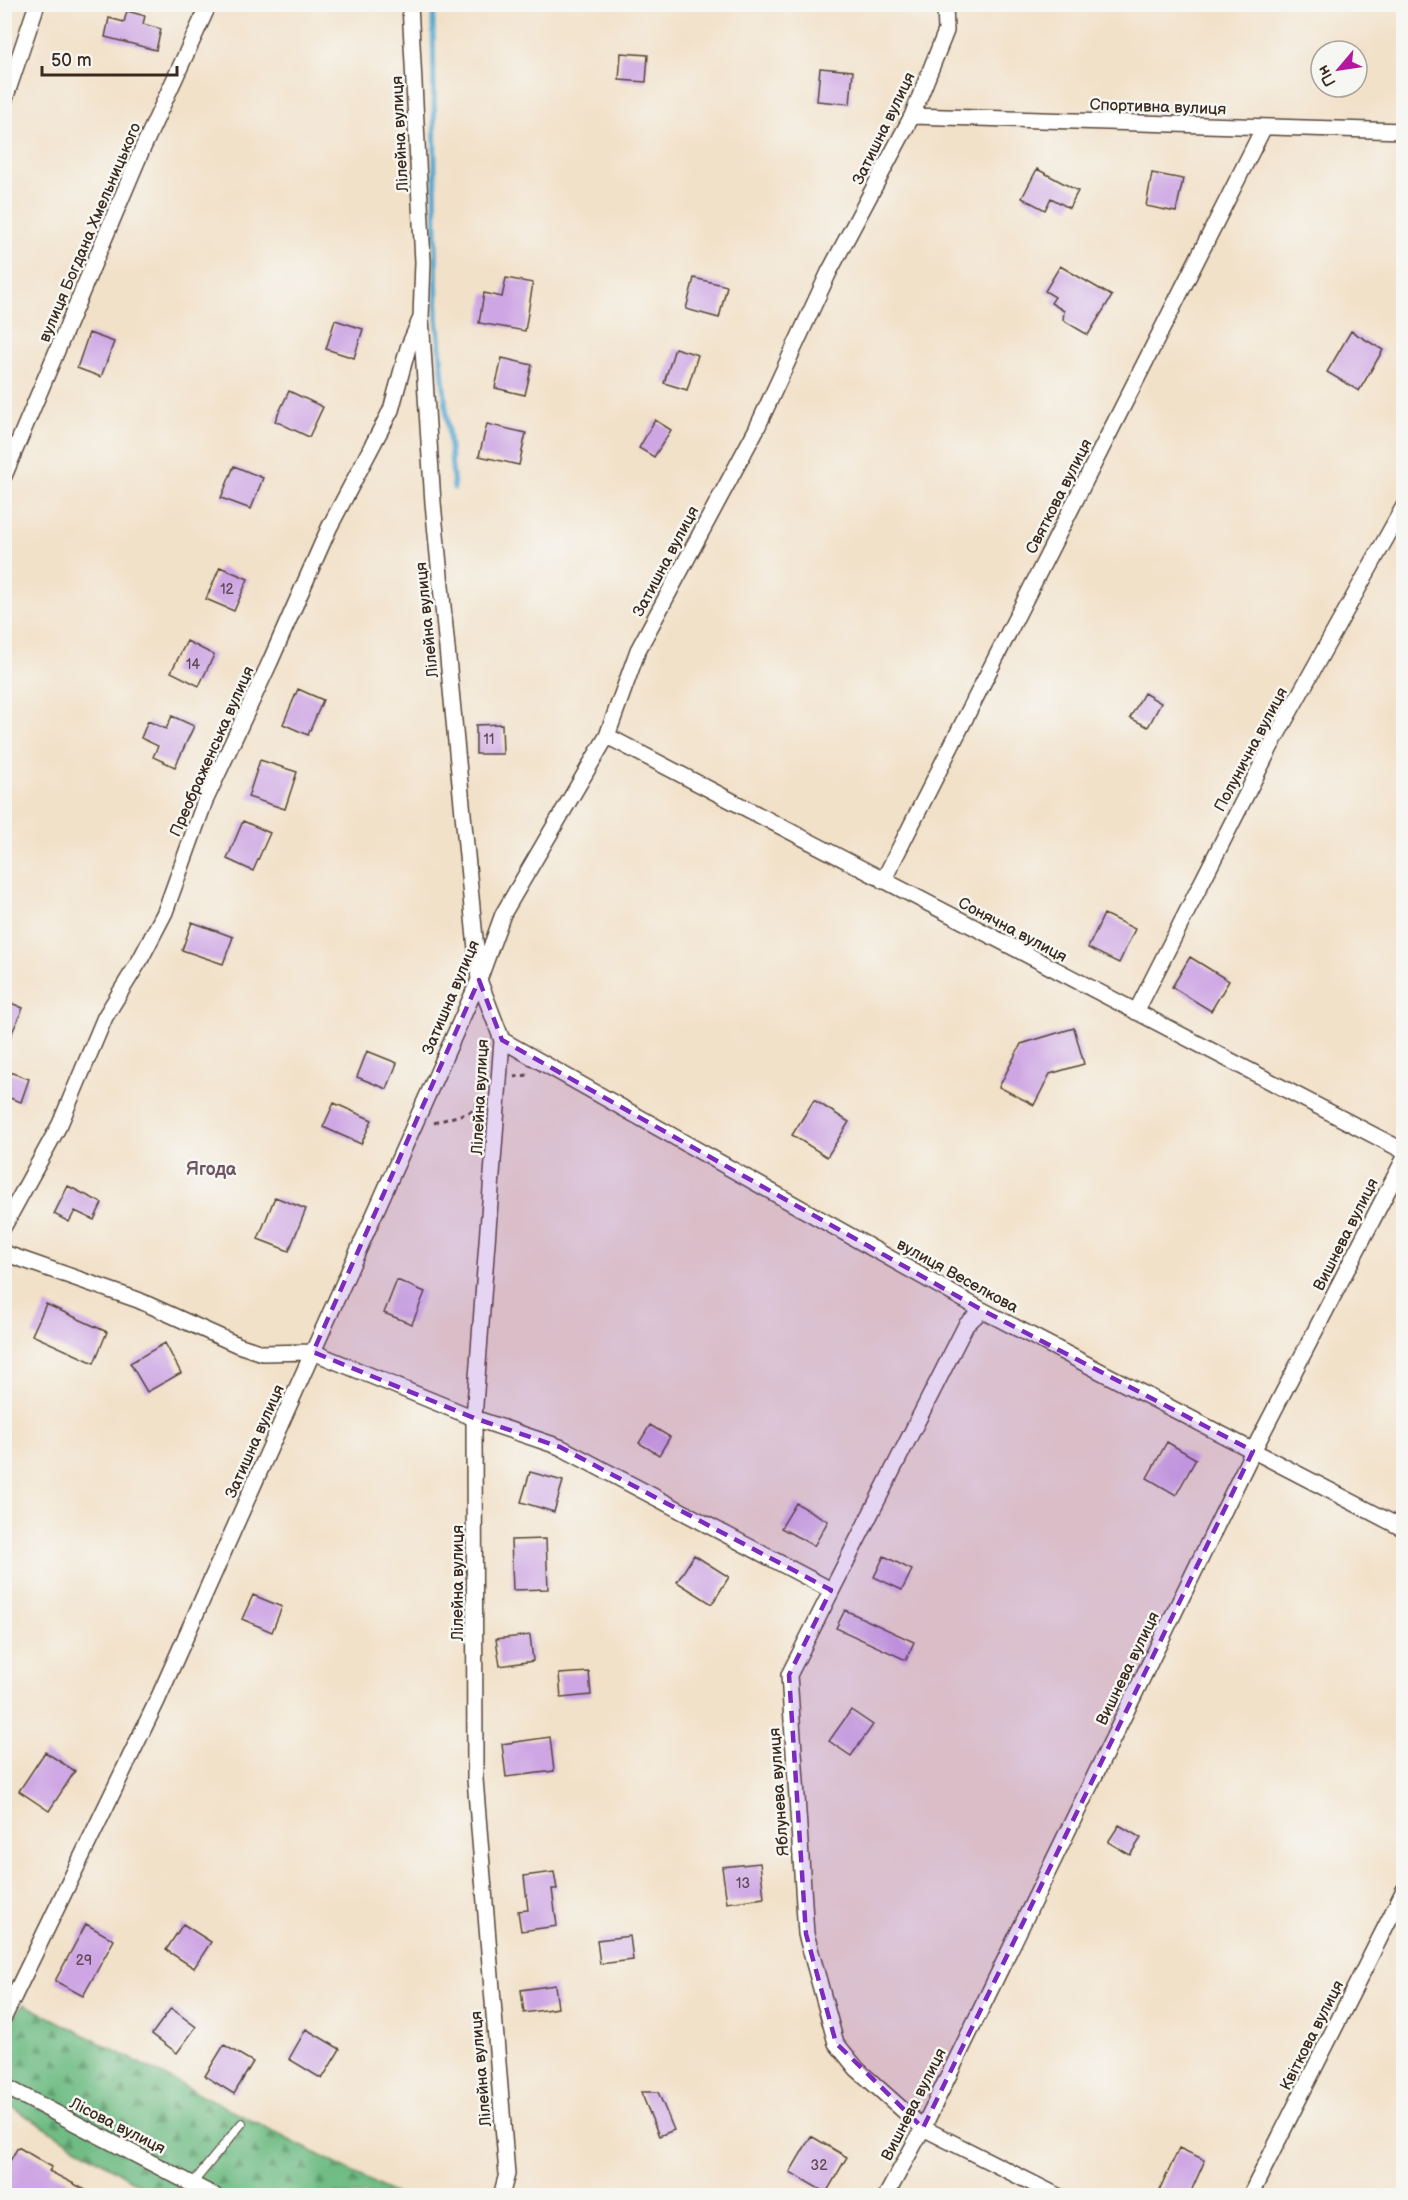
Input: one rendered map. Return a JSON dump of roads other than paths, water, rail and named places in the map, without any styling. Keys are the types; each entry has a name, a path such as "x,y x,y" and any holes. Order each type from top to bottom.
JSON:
{"street":[{"path":"4,102 37,4"},
{"name":"вулиця Богдана Хмельницького","path":"4,476 141,152 210,4"},
{"name":"Лілейна вулиця","path":"410,4 423,262 421,318 433,503 478,980 502,1040 474,1418 475,1779 507,2174 501,2196"},
{"name":"Затишна вулиця","path":"4,2017 157,1701 478,980 503,914 607,736 638,650 756,430 829,272 912,116 946,31 945,4"},
{"name":"Спортивна вулиця","path":"912,116 1404,131"},
{"name":"Святкова вулиця","path":"883,881 1264,127"},
{"name":"Преображенська вулиця","path":"4,1226 60,1124 105,1017 140,960 165,912 205,801 329,528 391,410 408,348 421,318"},
{"name":"Полунична вулиця","path":"1136,1012 1273,742 1404,506"},
{"name":"Сонячна вулиця","path":"607,736 1404,1151"},
{"name":"вулиця Веселкова","path":"502,1040 982,1310 1404,1529"},
{"name":"Вишнева вулиця","path":"886,2196 923,2128 1253,1451 1404,1159"},
{"path":"4,1253 138,1300 262,1353 314,1352 474,1418 560,1447 831,1590"},
{"name":"Яблунева вулиця","path":"982,1310 966,1324 789,1675 806,1934 836,2043 857,2069 923,2128 1058,2196"},
{"name":"Квіткова вулиця","path":"1250,2196 1404,1890"},
{"name":"Лісова вулиця","path":"4,2086 215,2196"}],"lane":[{"path":"192,2184 242,2123"},
{"path":"367,2196 381,2196"}],"waterway":[{"path":"437,4 433,19 437,317 454,488"}],"district":[{"name":"Ягода","path":"211,1169"}]}
